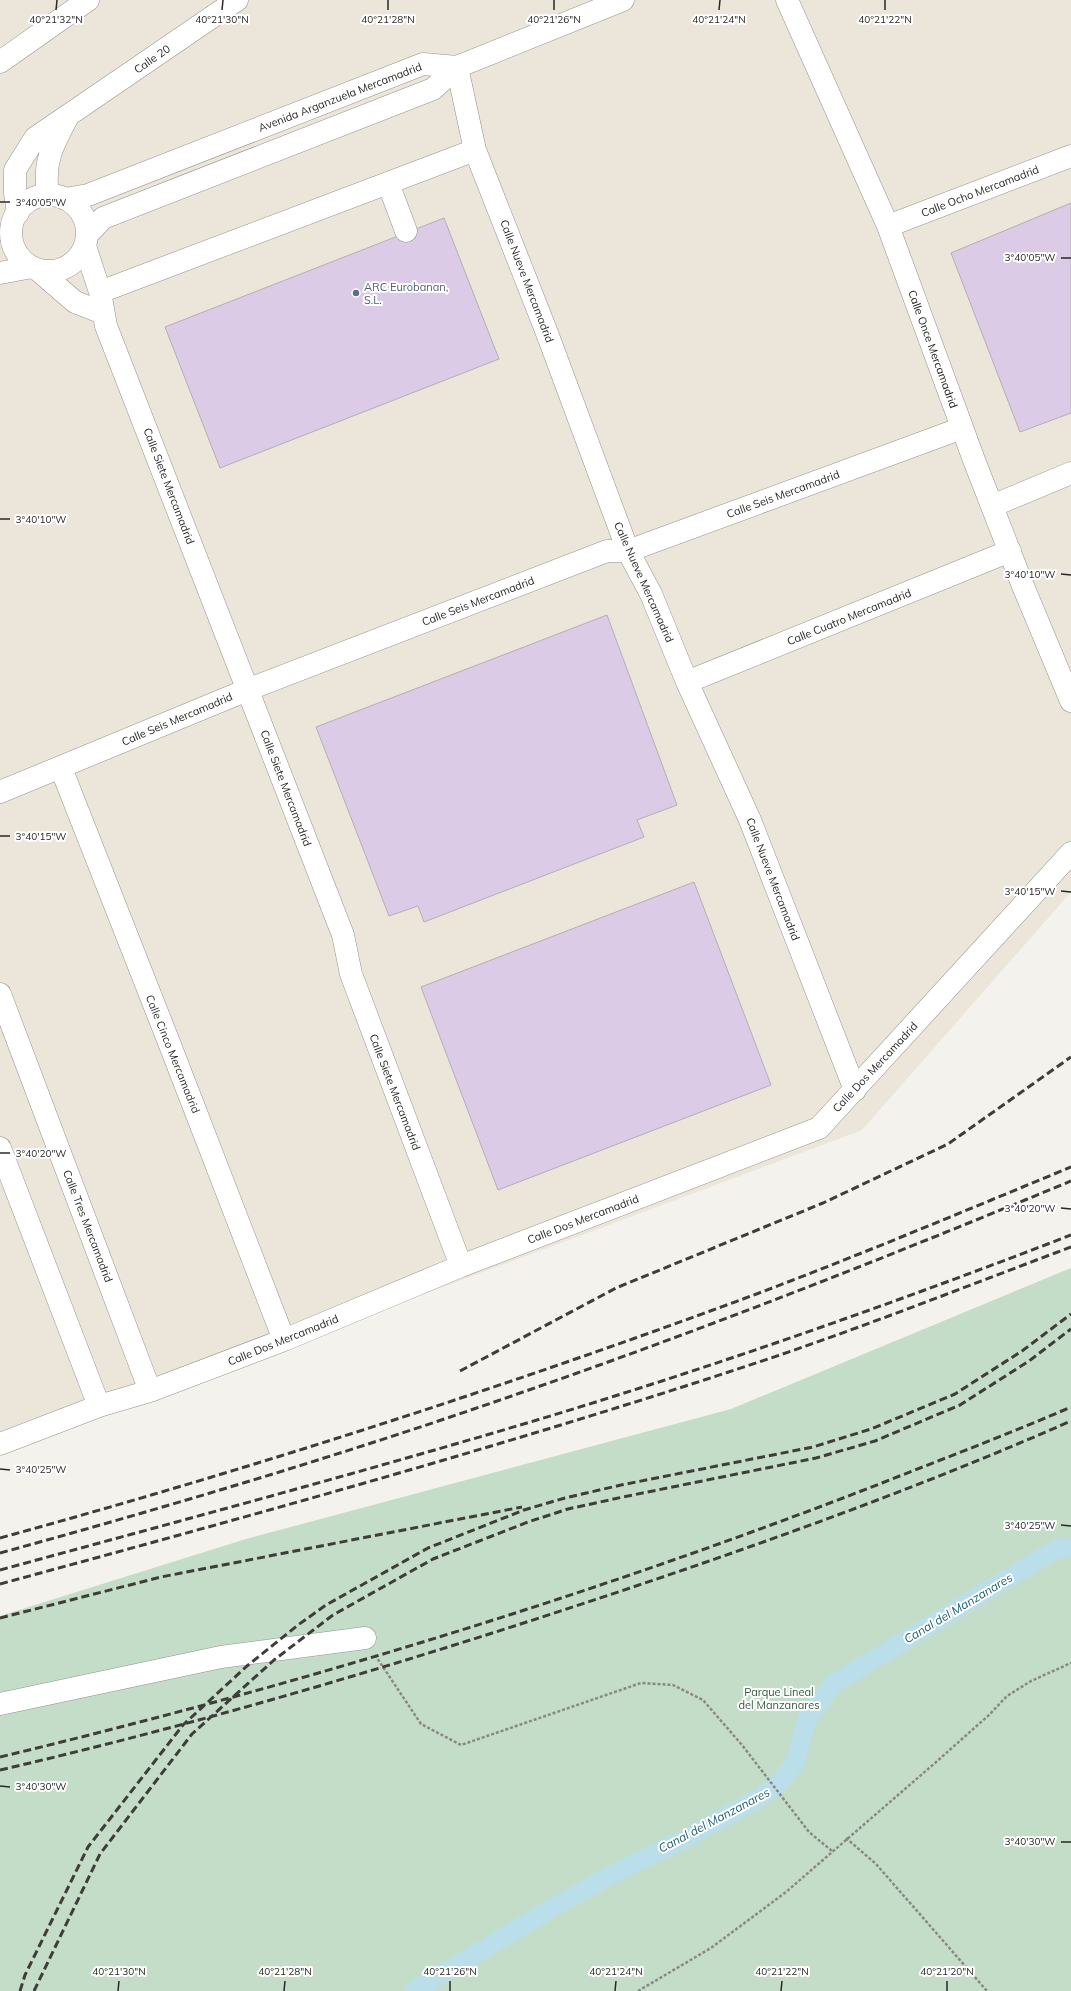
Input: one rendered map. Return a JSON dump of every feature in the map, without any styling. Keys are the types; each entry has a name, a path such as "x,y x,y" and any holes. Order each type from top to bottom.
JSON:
{"lane":[{"path":"0,62 88,0"},
{"name":"Calle 20","path":"0,194 35,138 68,117 237,0"},
{"path":"0,273 35,268 57,270 66,267 74,262 86,240 103,218 434,88 457,67 623,0"},
{"name":"Calle Once Mercamadrid","path":"787,0 888,226 992,506 1023,586 1071,701"},
{"name":"Avenida Arganzuela Mercamadrid","path":"57,197 88,194 423,64 457,67"},
{"name":"Calle Nueve Mercamadrid","path":"457,67 475,150 547,333 628,551 651,594 688,682 750,820 855,1090"},
{"path":"68,117 55,140 47,160 46,181 57,197 74,205 82,214 86,224 86,240"},
{"path":"16,170 15,193 10,222 14,246 19,256 75,302 101,302 388,183 475,150"},
{"name":"Calle Ocho Mercamadrid","path":"888,226 1071,156"},
{"path":"388,183 406,231"},
{"path":"10,222 31,200 57,197"},
{"name":"Calle Siete Mercamadrid","path":"86,240 101,302 247,690 343,935 351,974 461,1266"},
{"name":"Calle Seis Mercamadrid","path":"0,792 247,690 607,551 628,551 962,428"},
{"path":"992,506 1071,473"},
{"name":"Calle Cuatro Mercamadrid","path":"688,682 1010,551"},
{"name":"Calle Cinco Mercamadrid","path":"60,768 170,1045 284,1340"},
{"name":"Calle Dos Mercamadrid","path":"0,1444 99,1406 150,1391 284,1340 461,1266 819,1128 1071,853"},
{"name":"Calle Tres Mercamadrid","path":"0,994 150,1391"},
{"path":"0,1148 99,1406"},
{"path":"0,1704 221,1657 365,1638"}],"path":[{"path":"365,1638 421,1724 461,1745 641,1683 673,1684 703,1700 742,1745 809,1832 832,1851"},
{"path":"638,1991 711,1948 786,1892 846,1838 941,1758 989,1715 1007,1696 1031,1681 1071,1663"},
{"path":"846,1838 876,1864 987,1991"}],"shaded area":[{"path":"0,0 1071,0 1071,892 862,1130 0,1453"}],"green space":[{"name":"Parque Lineal del Manzanares","path":"1071,1268 1071,1991 0,1991 0,1616 246,1539 731,1409"}],"building":[{"path":"1071,203 1071,413 1020,432 951,253"},
{"path":"444,218 499,359 220,468 165,327"},
{"path":"607,615 677,805 637,820 644,837 424,922 418,906 389,916 316,727"},
{"path":"694,882 771,1085 498,1190 421,987"}],"waterway":[{"name":"Canal del Manzanares","path":"414,1991 552,1908 613,1874 690,1836 762,1796 776,1786 795,1763 807,1719 833,1684 1058,1548 1071,1548"}],"railway":[{"path":"460,1371 616,1288 823,1203 948,1144 1071,1057"},
{"path":"0,1538 94,1512 281,1456 559,1365 743,1299 1071,1167"},
{"path":"0,1553 132,1516 329,1457 523,1392 661,1343 798,1291 1071,1181"},
{"path":"0,1570 396,1461 596,1402 733,1358 936,1286 1071,1235"},
{"path":"0,1584 191,1532 476,1451 665,1393 837,1335 1071,1247"},
{"path":"20,1991 25,1975 88,1847 183,1725 247,1666 298,1625 326,1605 428,1548 524,1510 565,1498 621,1485 813,1447 871,1429 955,1394 1022,1351 1071,1314"},
{"path":"34,1991 100,1854 192,1734 274,1660 333,1615 433,1559 528,1522 568,1509 816,1458 875,1441 960,1405 1029,1361 1071,1329"},
{"path":"0,1757 224,1700 446,1635 555,1600 774,1524 977,1446 1071,1407"},
{"path":"0,1770 222,1714 515,1626 710,1561 832,1517 952,1471 1071,1421"},
{"path":"0,1618 161,1577 522,1507"}],"place":[{"name":"ARC Eurobanan, S.L.","path":"356,293"}]}
